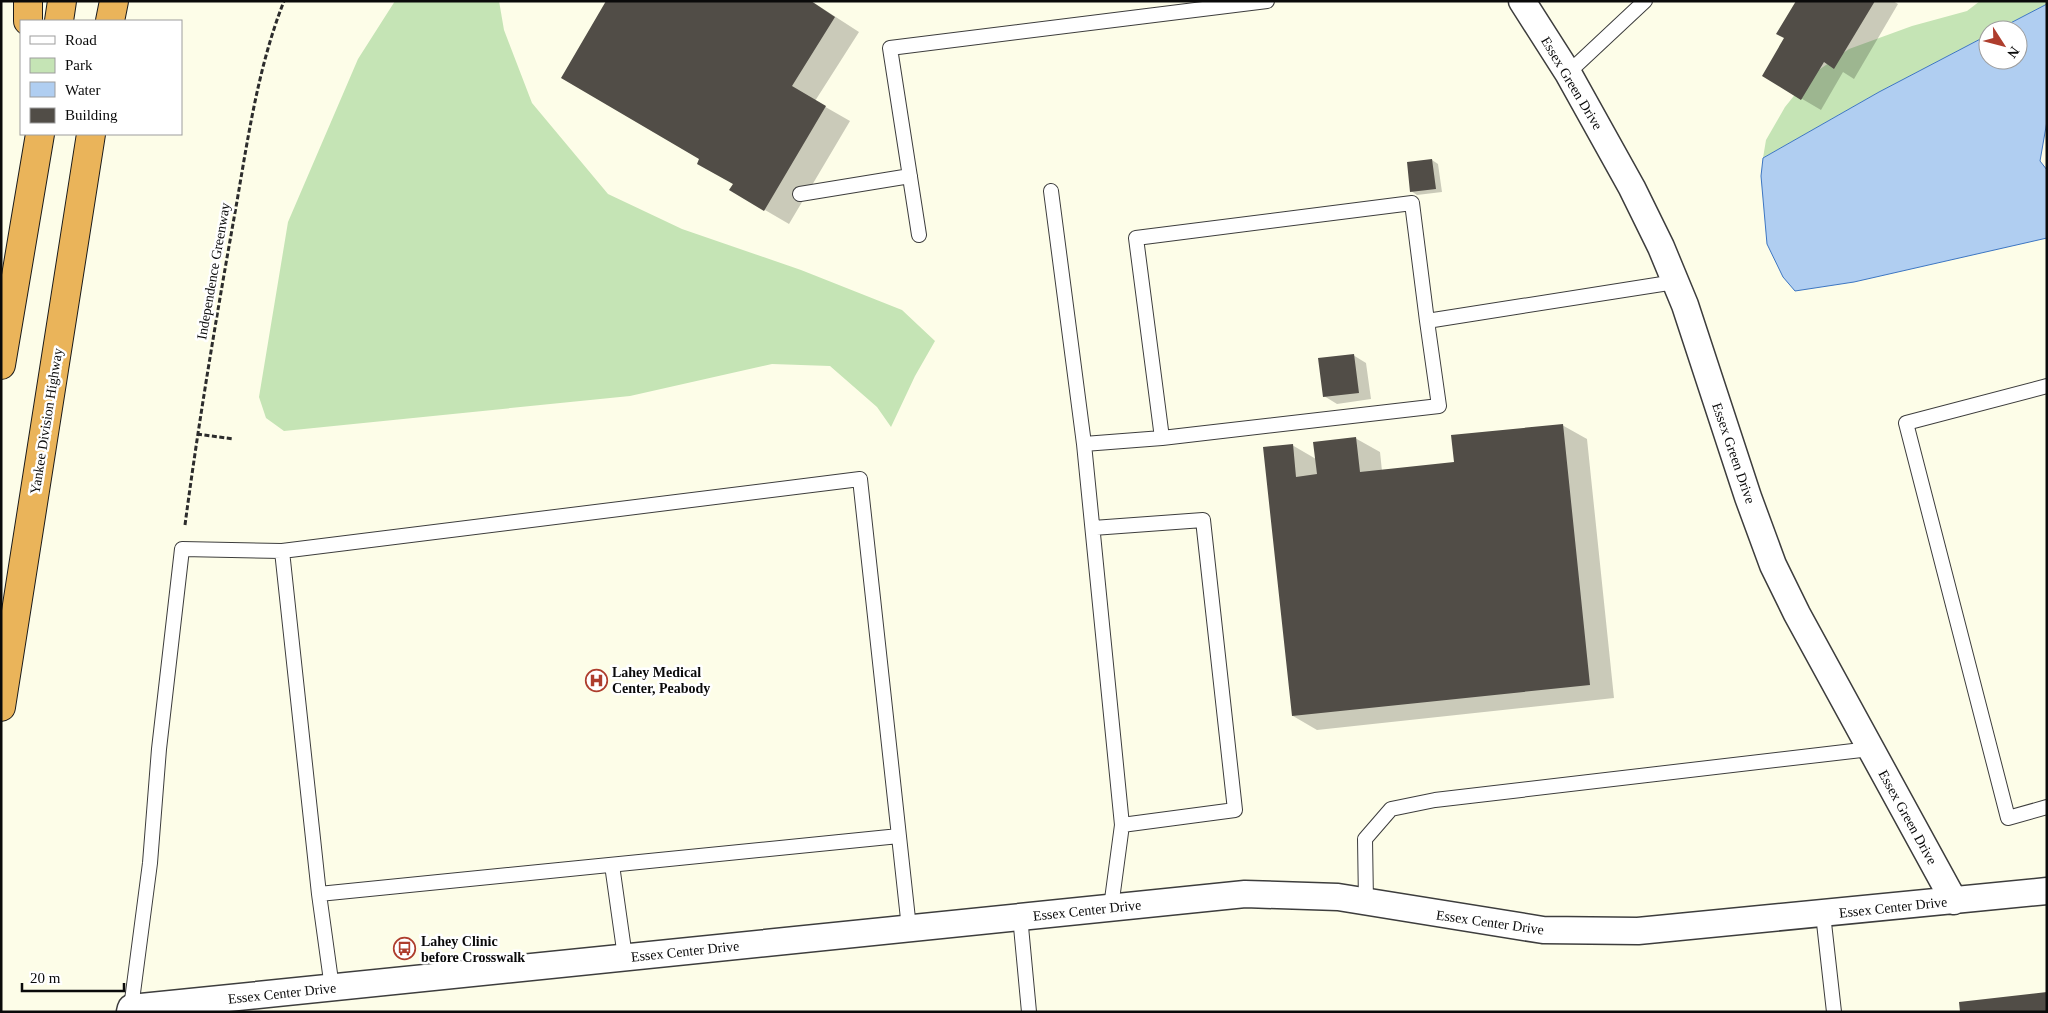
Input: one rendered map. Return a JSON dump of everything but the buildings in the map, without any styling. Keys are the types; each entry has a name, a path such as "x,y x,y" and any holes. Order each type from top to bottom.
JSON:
{"highway":[{"path":"28,1 28,20"},
{"path":"59,20 62,1"},
{"path":"110,20 114,1"},
{"path":"24,224 26,135"},
{"path":"1,365 40,135"},
{"name":"Yankee Division Highway","path":"1,708 91,135"}],"street":[{"name":"Essex Green Drive","path":"1522,1 1568,73 1632,188 1661,247 1774,565 1797,614 1954,901"},
{"name":"Essex Center Drive","path":"131,1010 625,957 1246,894 1338,897 1543,930 1587,932 1638,931 2047,891"}],"lane":[{"path":"919,235 890,48 1267,1"},
{"path":"1568,73 1645,1"},
{"path":"800,194 910,176"},
{"path":"1051,191 1084,444 1122,825 1110,907"},
{"path":"1084,444 1162,438 1439,406 1412,203 1136,238 1162,438"},
{"path":"1427,320 1675,282"},
{"path":"2047,386 1906,423 2008,818 2047,807"},
{"path":"131,1010 150,863 159,749 182,549 282,551 860,479 909,928"},
{"path":"1093,528 1203,520 1235,810 1122,825"},
{"path":"282,551 319,894 332,988"},
{"path":"1366,902 1365,839 1391,809 1434,800 1870,749"},
{"path":"319,894 899,836"},
{"path":"612,865 625,957"},
{"path":"1824,914 1834,1012"},
{"path":"1020,916 1029,1012"}],"path":[{"name":"Independence Greenway","path":"182,549 197,434 214,329 252,118 264,62 284,1"},
{"path":"197,434 234,439"}],"green space":[{"path":"395,1 499,1 504,30 532,103 608,194 682,229 801,270 902,310 935,341 915,376 891,427 877,407 830,366 772,364 630,396 284,431 266,418 259,397 288,222 358,59"},
{"path":"1980,1 2047,1 2047,4 2016,20 1978,20 1978,40 1879,92 1763,158 1766,140 1785,107 1810,76 1849,49 1912,26 1967,11"}],"water":[{"path":"2047,4 2047,121 2040,161 2047,170 2047,238 1854,282 1795,291 1783,277 1767,244 1761,176 1763,158 1879,92 1978,40 1978,70 2028,70 2028,20 2016,20"}],"place":[{"name":"Lahey Medical Center, Peabody","path":"596,680"},
{"name":"Lahey Clinic before Crosswalk","path":"405,949"}]}
